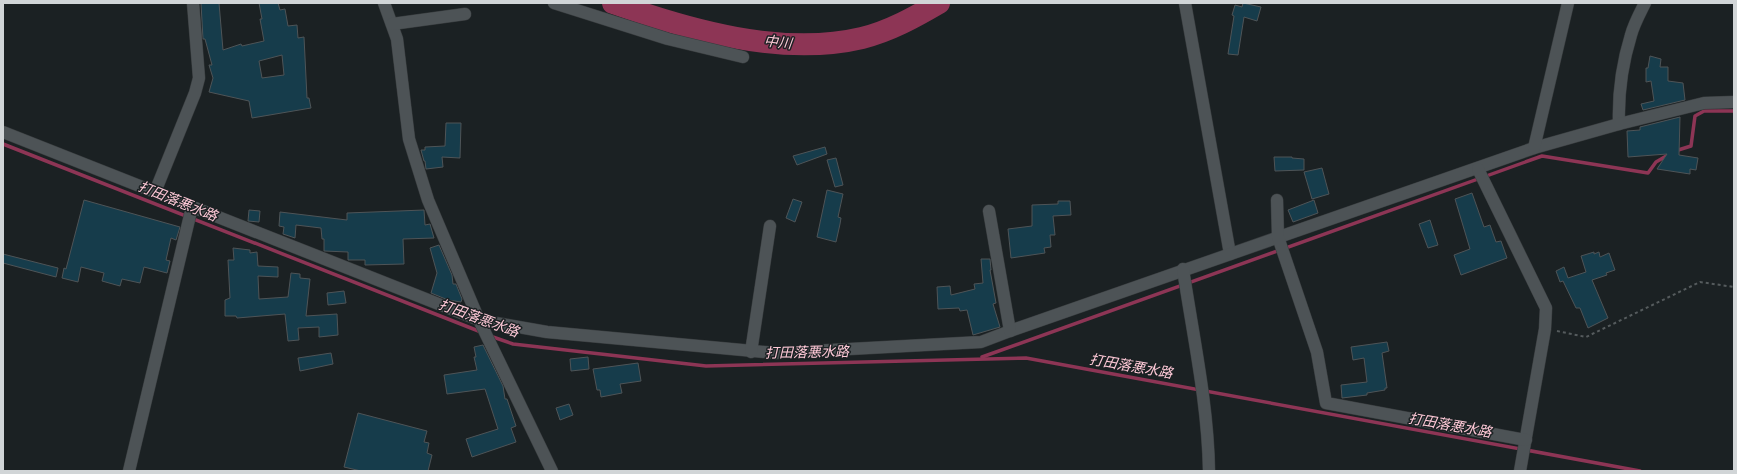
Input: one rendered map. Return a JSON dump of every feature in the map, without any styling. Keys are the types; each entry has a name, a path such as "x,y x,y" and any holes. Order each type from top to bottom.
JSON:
{"street":[{"path":"155,192 195,93 199,78 193,3"},
{"path":"384,3 397,39 409,139 428,200 479,320 552,471"},
{"path":"554,3 668,39 743,57"},
{"path":"1185,3 1230,254"},
{"path":"1534,148 1568,3"},
{"path":"1618,124 1618,99 1631,33 1645,3"},
{"path":"392,24 465,14"},
{"path":"3,132 479,320 547,332 774,353 981,342 1010,330 1183,269 1478,169 1534,148 1618,124 1704,104 1734,102"},
{"path":"1478,169 1546,308 1545,329 1520,471"},
{"path":"1277,200 1278,237 1316,352 1326,403 1526,440"},
{"path":"129,471 192,206"},
{"path":"988,211 1010,330"},
{"path":"751,352 770,226"},
{"path":"1183,269 1201,386 1208,447 1209,471"}],"path":[{"path":"1545,329 1586,337 1700,282 1734,287"}],"building":[{"path":"201,3 219,3 223,50 241,44 242,46 264,41 259,3 278,3 280,10 285,9 288,26 297,25 298,38 304,37 307,98 309,98 311,108 252,118 249,101 209,92 213,78 209,65 212,65 205,39 203,39","holes":["282,55 284,75 262,78 259,61"]},
{"path":"1243,3 1261,7 1257,21 1244,17 1238,55 1228,54 1234,16 1232,15 1235,5 1242,7"},
{"path":"1650,56 1661,59 1660,67 1668,67 1668,81 1683,83 1685,100 1643,110 1641,104 1654,101 1651,81 1646,82 1646,68 1648,68"},
{"path":"1680,117 1679,155 1698,158 1696,170 1690,169 1690,174 1657,169 1667,154 1628,157 1627,131 1640,130 1640,127"},
{"path":"446,123 461,123 460,158 442,157 443,167 426,169 421,150 425,150 425,147 445,146"},
{"path":"825,147 827,154 797,165 793,156"},
{"path":"1274,157 1304,159 1304,170 1275,171"},
{"path":"836,158 843,185 835,187 827,160"},
{"path":"1322,168 1329,194 1312,199 1304,172"},
{"path":"827,190 843,194 838,217 841,218 836,242 817,237"},
{"path":"1472,193 1484,227 1490,225 1496,242 1501,241 1507,258 1461,275 1454,255 1470,249 1455,199"},
{"path":"793,199 802,202 795,222 786,218"},
{"path":"84,200 180,227 176,240 171,238 166,260 170,261 167,273 144,267 140,283 122,279 120,286 102,281 104,273 81,267 78,282 62,278 64,268 66,269"},
{"path":"1314,200 1318,213 1293,222 1288,210"},
{"path":"1058,201 1070,201 1071,215 1053,216 1055,235 1050,235 1051,247 1044,248 1045,253 1011,258 1008,229 1032,226 1032,205 1058,204"},
{"path":"249,210 260,211 259,222 248,221"},
{"path":"424,210 425,225 430,224 434,238 403,239 404,264 365,265 365,260 348,260 348,252 324,251 324,239 322,239 321,228 296,225 295,238 283,234 284,227 279,226 280,212 347,220 347,213"},
{"path":"1430,220 1438,245 1428,248 1419,224"},
{"path":"439,245 452,275 453,284 456,284 462,299 461,302 448,300 431,293 437,273 430,248"},
{"path":"233,248 250,250 250,253 257,252 258,266 278,267 278,277 258,276 259,299 288,297 291,273 300,274 300,278 310,279 306,316 337,314 338,335 319,337 319,327 298,328 299,340 288,341 285,314 237,318 236,316 225,316 225,300 230,298 228,260 234,260"},
{"path":"1594,252 1594,254 1599,252 1600,257 1609,253 1615,270 1606,273 1607,275 1592,280 1608,318 1588,328 1580,308 1576,308 1563,281 1560,282 1556,271 1564,267 1568,278 1586,272 1581,256"},
{"path":"3,254 58,268 56,277 3,263"},
{"path":"981,259 990,259 990,270 996,303 993,304 1000,327 973,335 967,310 960,311 959,308 938,309 937,287 950,286 951,295 975,289 974,284 983,283"},
{"path":"344,291 346,303 328,305 327,293"},
{"path":"1387,342 1389,351 1382,353 1387,388 1385,388 1385,390 1367,393 1367,395 1342,398 1341,385 1367,382 1364,358 1353,360 1351,347"},
{"path":"483,345 503,386 505,399 507,399 516,426 511,428 516,442 472,457 466,439 498,429 485,389 447,394 444,375 477,370 474,357 476,357 474,347"},
{"path":"331,353 333,364 300,371 298,358"},
{"path":"588,357 589,369 571,371 570,359"},
{"path":"638,363 641,381 620,384 622,393 601,397 600,390 597,390 593,369"},
{"path":"569,404 573,415 560,420 556,408"},
{"path":"358,413 427,431 424,442 429,443 427,453 432,455 428,471 361,471 344,467"}],"waterway":[{"name":"中川","path":"613,3 672,23 704,31 736,38 800,44 831,43 862,38 882,32 902,23 939,3"},
{"path":"1675,151 1691,146 1695,116 1704,111 1734,111"},
{"name":"打田落悪水路","path":"3,144 481,332"},
{"path":"982,357 1542,156 1648,173 1656,162 1668,155"},
{"name":"打田落悪水路","path":"490,336 513,344 706,366 1026,358 1640,471"}]}
